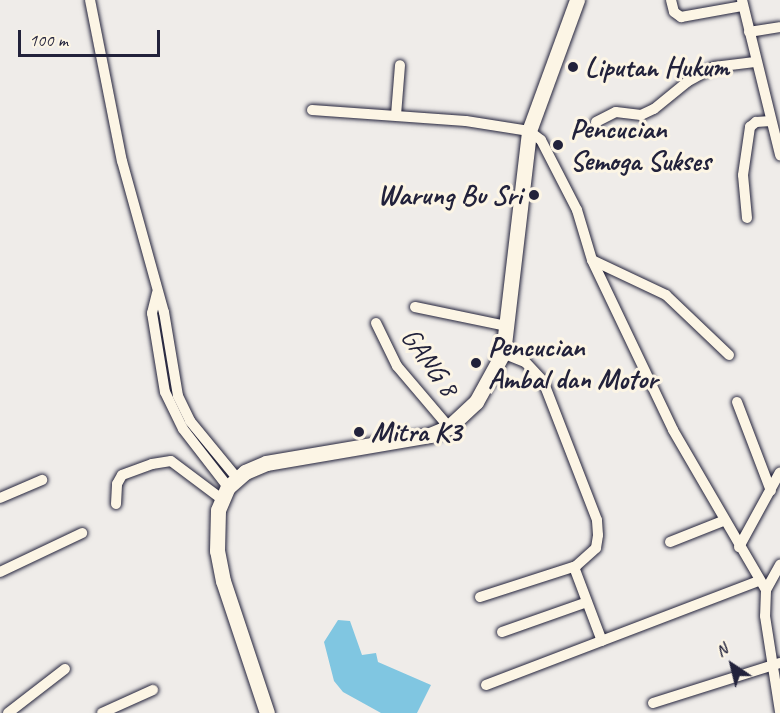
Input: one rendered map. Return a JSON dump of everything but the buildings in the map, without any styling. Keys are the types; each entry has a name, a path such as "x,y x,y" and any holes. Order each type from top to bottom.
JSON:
{"main road":[{"path":"267,713 223,581 216,530 218,510 229,488 274,460 400,442 449,427 476,402 503,352 529,131 577,0"}],"street":[{"path":"90,0 122,161 157,293 152,313 165,392 183,429 229,488"},
{"path":"671,0 674,12 681,17 743,3 755,62 780,155"},
{"path":"749,32 780,27"},
{"path":"596,122 616,112 641,115 654,109 687,82 714,67 755,62"},
{"path":"396,115 400,65"},
{"path":"312,111 396,115 529,131 547,148 570,195 592,260 668,421 723,521 763,585 765,616 776,664 780,712"},
{"path":"747,218 743,175 750,127 771,121"},
{"path":"592,260 666,295 729,355"},
{"path":"415,307 507,326"},
{"name":"GANG 8","path":"376,323 397,366 449,427"},
{"path":"480,597 574,567 587,560 596,548 597,519 543,381 525,362 503,352"},
{"path":"737,402 771,491"},
{"path":"116,504 117,484 122,475 152,464 171,461 229,488"},
{"path":"739,547 780,472"},
{"path":"0,498 42,480"},
{"path":"670,542 723,521"},
{"path":"0,572 82,533"},
{"path":"486,685 602,641 763,585 780,565"},
{"path":"574,567 602,641"},
{"path":"502,632 587,602"},
{"path":"653,704 776,664"},
{"path":"8,713 65,669"},
{"path":"102,713 153,690"}],"water":[{"path":"338,620 350,621 362,655 376,653 378,662 431,685 417,713 381,713 343,692 334,681 324,642"}],"place":[{"name":"Liputan Hukum","path":"573,67"},
{"name":"Pencucian Semoga Sukses","path":"558,145"},
{"name":"Warung Bu Sri","path":"534,195"},
{"name":"Pencucian Ambal dan Motor","path":"476,363"},
{"name":"Mitra K3","path":"359,432"}]}
